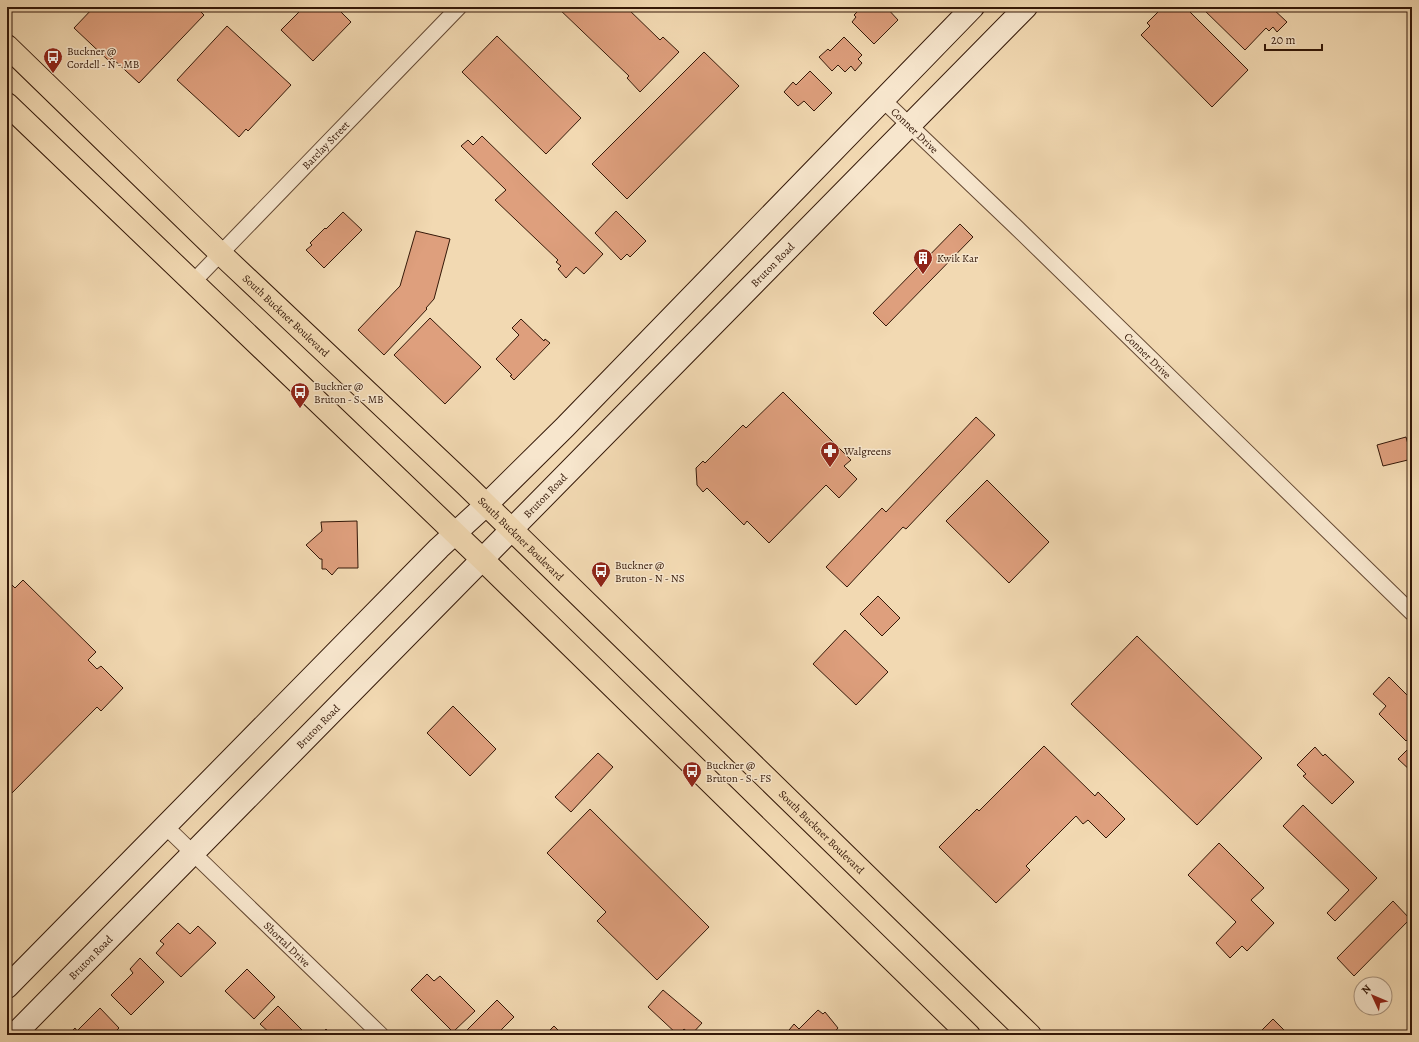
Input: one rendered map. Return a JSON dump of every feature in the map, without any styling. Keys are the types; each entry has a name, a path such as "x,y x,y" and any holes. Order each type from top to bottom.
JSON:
{"main road":[{"path":"7,987 439,548 486,505 740,248 973,7"},
{"name":"Bruton Road","path":"14,1035 910,126 1017,10"},
{"name":"South Buckner Boulevard","path":"7,46 220,254 512,530 1030,1035"},
{"path":"7,104 192,283 483,560 969,1035"}],"street":[{"name":"Barclay Street","path":"192,283 459,7"},
{"name":"Conner Drive","path":"882,100 1412,613"},
{"name":"Shortal Drive","path":"165,826 381,1035"}],"building":[{"path":"94,7 196,7 204,15 139,83 112,58 109,61 74,28"},
{"path":"272,7 282,7 277,12"},
{"path":"304,7 336,7 351,22 313,61 281,30"},
{"path":"557,7 626,7 660,40 663,37 679,52 640,92 627,78 629,76"},
{"path":"854,7 886,7 898,20 874,44 852,22 856,17 854,15 858,11"},
{"path":"1163,7 1185,7 1248,70 1212,107 1141,35 1150,26 1147,23"},
{"path":"1201,7 1271,7 1287,22 1277,32 1273,27 1269,31 1266,28 1245,50"},
{"path":"227,26 291,85 248,131 246,129 239,137 177,80"},
{"path":"497,36 581,118 546,154 462,72"},
{"path":"844,37 862,55 858,59 862,63 855,71 851,66 845,72 838,65 832,71 819,57 828,49 830,51"},
{"path":"704,52 739,86 627,199 592,164"},
{"path":"810,71 832,93 814,111 804,101 798,106 784,92 793,82 796,85"},
{"path":"482,136 603,254 584,274 576,267 566,278 558,269 561,266 556,262 558,260 495,200 506,190 461,146 468,140 473,145"},
{"path":"616,211 646,241 630,257 627,254 621,260 595,233"},
{"path":"343,212 362,230 324,268 306,250 312,245 310,243"},
{"name":"Kwik Kar","path":"960,224 973,237 886,326 873,313"},
{"path":"416,231 450,239 434,299 426,308 427,309 384,355 358,330 400,286"},
{"path":"430,318 481,367 445,404 394,355"},
{"path":"521,319 544,341 545,339 550,343 514,380 510,376 512,375 496,359 519,335 512,328"},
{"name":"Walgreens","path":"783,392 851,460 844,466 857,479 839,498 826,485 769,543 747,521 744,525 707,488 703,492 697,485 696,468 703,461 705,463 743,425 746,428"},
{"path":"976,417 995,435 906,529 903,527 847,587 826,567 882,508 886,512"},
{"path":"1406,437 1412,459 1383,466 1377,445"},
{"path":"987,480 1049,542 1009,583 946,521"},
{"path":"357,521 358,568 338,568 332,575 326,569 322,569 322,559 320,559 306,545 322,531 321,522"},
{"path":"7,580 15,588 23,580 96,652 88,660 97,669 101,666 123,688 101,711 97,707 9,796 12,799 7,805"},
{"path":"878,596 900,618 882,636 860,614"},
{"path":"845,630 888,672 856,705 813,664"},
{"path":"1137,636 1262,758 1197,825 1071,704"},
{"path":"1389,677 1412,700 1412,735 1406,741 1379,714 1386,706 1373,694"},
{"path":"453,706 496,749 470,776 427,733"},
{"path":"1412,745 1412,772 1398,759"},
{"path":"1044,746 1095,796 1098,792 1125,819 1106,838 1088,820 1083,824 1076,816 1026,866 1030,870 996,903 939,847 977,809 979,811"},
{"path":"1315,747 1323,756 1325,754 1354,782 1332,804 1303,776 1306,774 1297,765"},
{"path":"598,753 613,767 571,812 555,797"},
{"path":"1303,805 1377,878 1335,921 1327,913 1349,890 1283,826"},
{"path":"590,809 709,927 657,980 597,921 606,912 547,853"},
{"path":"1219,843 1264,888 1251,900 1274,923 1247,951 1242,946 1230,958 1216,943 1236,922 1188,875"},
{"path":"1393,901 1410,919 1354,976 1337,958"},
{"path":"178,923 190,934 198,926 216,943 181,977 156,953 164,944 160,941"},
{"path":"140,958 164,982 131,1015 111,995 133,973 130,969"},
{"path":"247,969 275,997 254,1019 225,991"},
{"path":"427,974 434,981 440,976 475,1011 453,1032 411,990"},
{"path":"663,990 702,1023 691,1035 684,1029 678,1035 648,1007"},
{"path":"497,1000 514,1017 496,1035 462,1035"},
{"path":"278,1006 307,1035 272,1035 260,1024"},
{"path":"100,1008 119,1028 112,1035 68,1035 75,1028 77,1031"},
{"path":"818,1010 823,1014 825,1012 838,1028 832,1035 785,1035 794,1024 799,1029"},
{"path":"1273,1019 1287,1033 1286,1035 1257,1035"},
{"path":"554,1026 563,1035 545,1035"},
{"path":"326,1029 332,1035 320,1035"}],"place":[{"name":"Buckner @ Cordell - N - MB","path":"53,74"},
{"name":"Kwik Kar","path":"923,275"},
{"name":"Buckner @ Bruton - S - MB","path":"300,409"},
{"name":"Walgreens","path":"830,468"},
{"name":"Buckner @ Bruton - N - NS","path":"601,588"},
{"name":"Buckner @ Bruton - S - FS","path":"692,788"}]}
